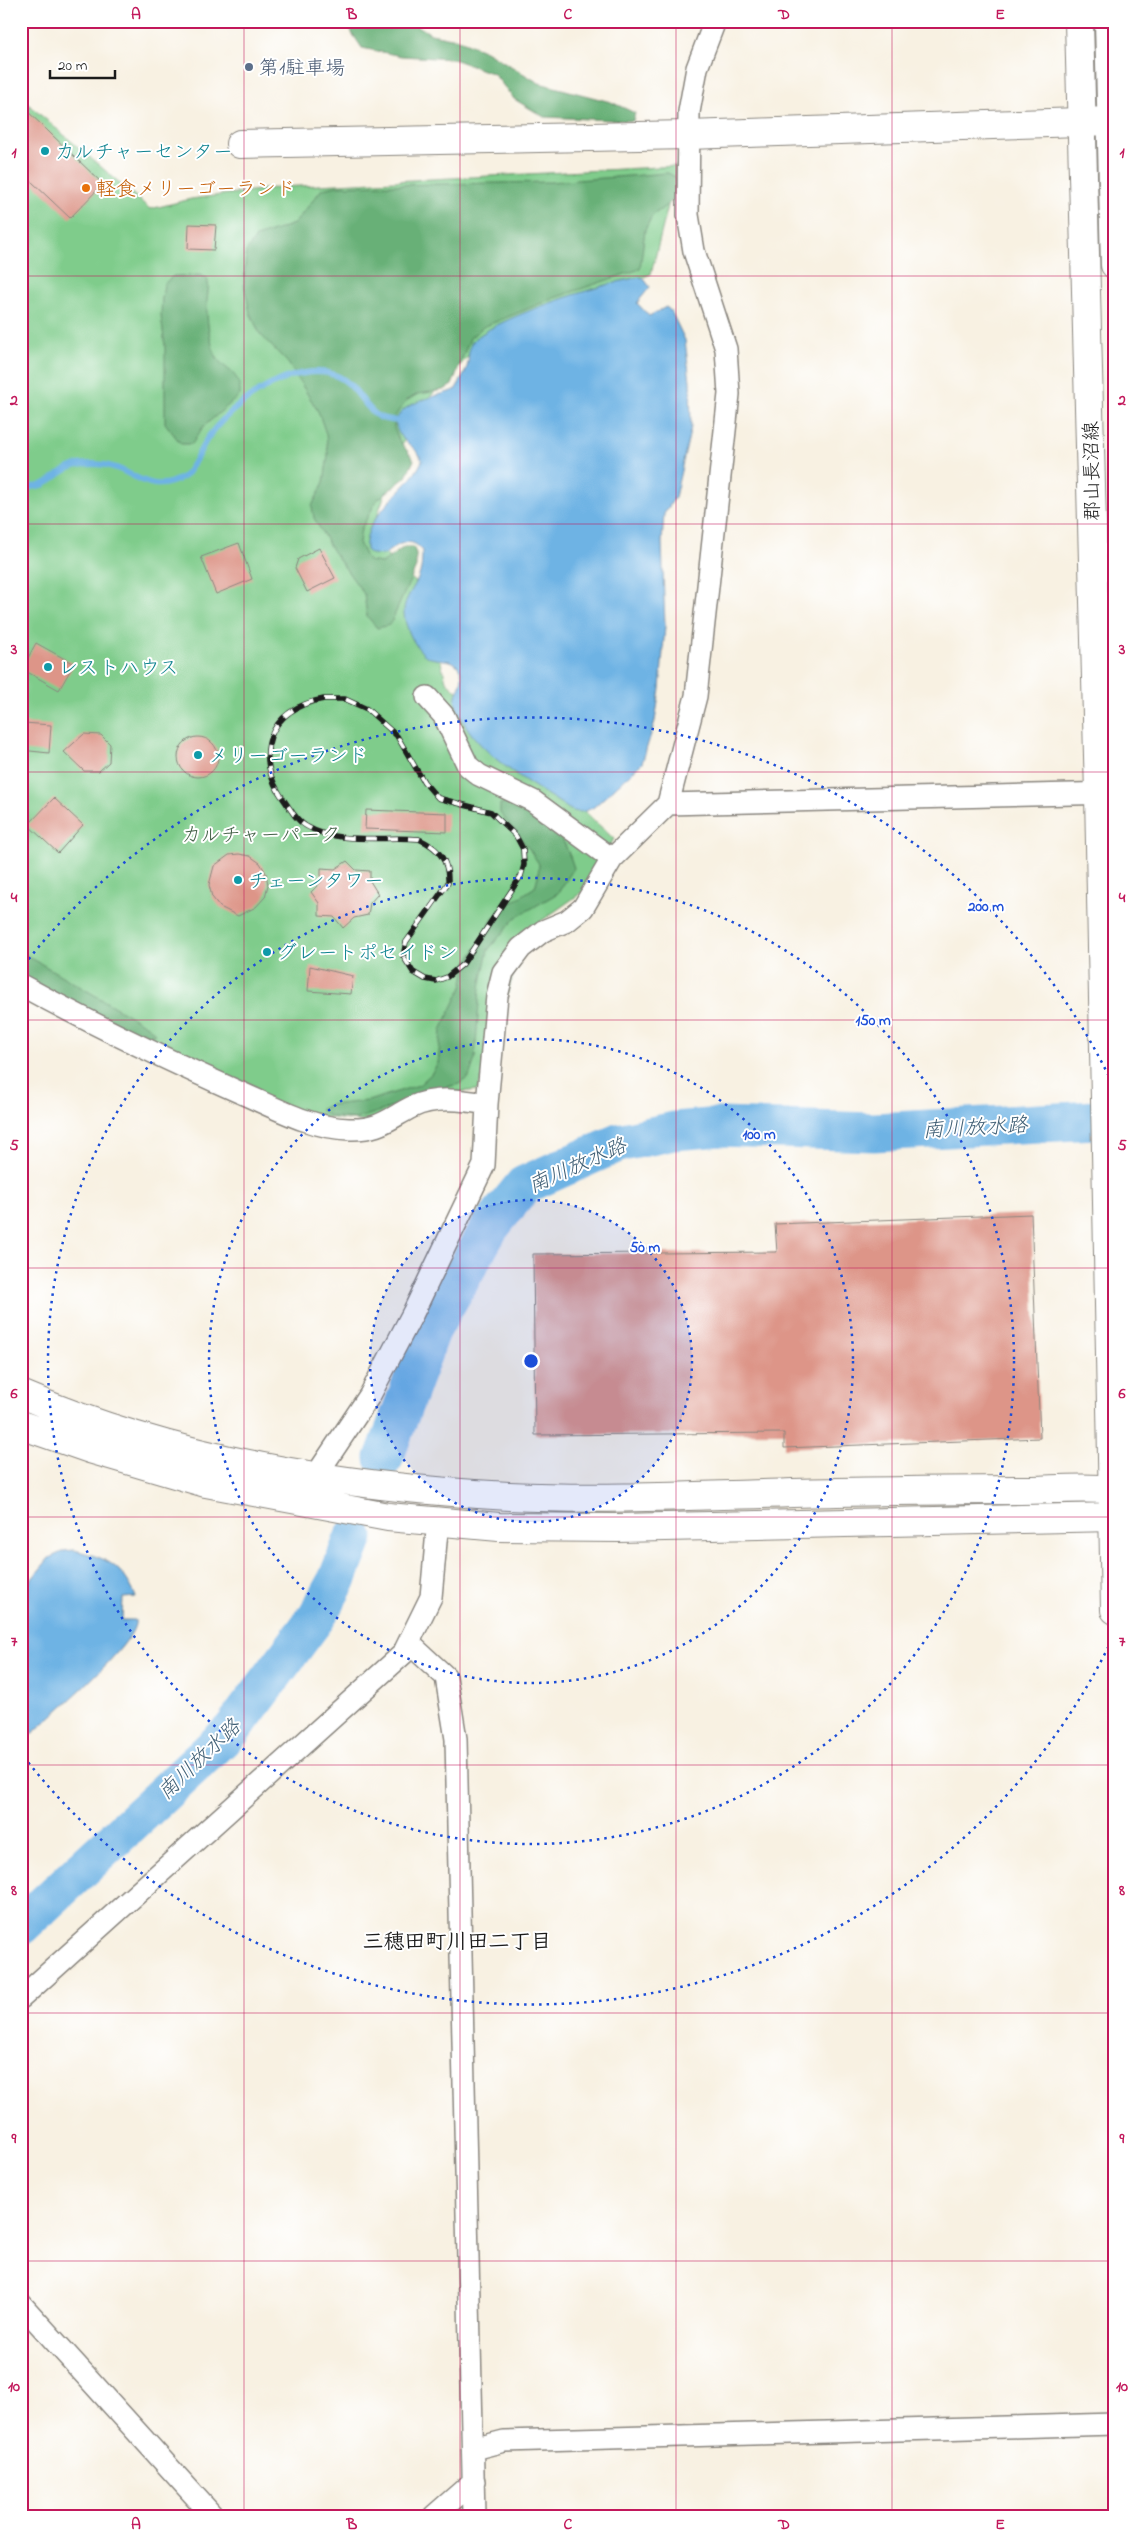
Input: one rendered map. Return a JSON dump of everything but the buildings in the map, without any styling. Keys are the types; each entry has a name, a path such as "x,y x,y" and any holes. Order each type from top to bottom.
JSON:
{"street":[{"path":"315,1477 370,1395 414,1313 484,1165 487,1104 497,996 502,972 521,948 543,931 567,921 583,908 612,859 668,804 696,696 729,394 726,349 694,251 688,215 689,112 698,68 715,21"},
{"name":"郡山長沼線","path":"1079,21 1081,121 1107,794 1104,1149 1114,1490 1115,1610"},
{"path":"1109,21 1115,264"},
{"path":"240,144 688,135 1081,121 1112,108"},
{"path":"427,697 444,716 468,766 479,775 533,801 612,859"},
{"path":"668,804 1107,794"},
{"path":"21,985 134,1044 304,1120 350,1129 374,1127 389,1122 413,1106 432,1101 459,1099 487,1104"},
{"path":"21,1394 69,1414 216,1457 315,1477 402,1487 511,1496 1114,1490"},
{"path":"21,1424 90,1449 206,1483 330,1508 388,1517 499,1527 618,1528 1114,1517"},
{"path":"21,1998 403,1654 431,1597 438,1520"},
{"path":"409,1643 446,1677 456,1739 474,2516"},
{"path":"21,2304 213,2516"},
{"path":"473,2449 504,2441 1115,2424"},
{"path":"434,2516 474,2481"}],"green space":[{"path":"344,21 410,21 431,34 457,39 486,51 539,83 611,102 635,113 633,121 544,117 514,99 494,74 453,59 401,56 362,48"},
{"name":"カルチャーパーク","path":"21,98 150,209 191,199 281,187 678,166 651,274 482,342 413,415 369,539 422,588 446,681 614,839 584,891 527,931 478,1090 424,1096 370,1122 300,1115 21,978"},
{"path":"668,173 677,178 679,196 652,216 645,230 640,269 554,298 483,327 470,338 452,385 444,390 418,394 406,401 395,416 394,428 399,440 414,460 406,477 377,500 361,529 359,543 368,561 382,563 404,547 413,547 416,553 416,567 390,625 377,628 367,616 364,594 332,550 314,518 312,506 324,482 328,455 326,434 318,411 288,363 260,334 250,313 244,284 246,252 256,237 294,224 322,189 337,186 551,182"},
{"path":"200,275 207,278 208,282 207,316 213,349 218,360 238,380 240,395 203,427 192,444 181,444 165,423 165,346 161,316 162,297 164,284 173,276"},
{"path":"511,802 524,804 535,809 552,824 565,845 574,868 558,893 515,918 488,950 480,987 475,1059 469,1077 459,1084 423,1093 390,1108 356,1119 329,1116 320,1110 329,1105 368,1101 419,1085 431,1074 438,1063 441,1030 462,987 467,962 487,932 492,919 503,908 535,887 539,864 500,813 500,804"},
{"path":"21,952 149,1027 155,1033 145,1037 21,977"}],"water":[{"path":"640,277 650,287 637,303 649,316 666,307 671,311 685,340 690,381 691,427 675,497 664,514 662,542 665,626 660,689 655,721 642,763 594,807 578,812 572,811 520,777 488,752 474,738 464,722 455,700 461,681 461,671 451,661 435,659 423,654 411,637 404,617 404,606 420,573 422,550 417,545 408,542 398,545 384,555 371,554 366,550 367,537 371,526 379,514 416,472 422,461 416,450 400,435 396,425 398,416 414,404 455,390 466,370 469,348 473,341 504,322 552,302 602,286"},
{"path":"74,1550 104,1560 119,1570 125,1577 136,1597 123,1598 122,1620 135,1620 133,1631 108,1662 72,1698 21,1741 22,1591 49,1558 64,1551"}],"waterway":[{"path":"21,486 38,486 72,467 90,464 108,465 148,483 170,483 186,474 217,426 244,402 277,382 295,375 312,372 328,373 337,376 351,386 367,406 379,417 397,421"},
{"name":"南川放水路","path":"384,1458 431,1331 490,1227 524,1185 618,1143 674,1131 720,1127 874,1132 1115,1119"},
{"name":"南川放水路","path":"21,1926 232,1730 317,1616 337,1580 354,1537"}],"railway":[{"path":"324,699 345,699 367,709 397,736 424,782 438,798 491,812 516,836 523,849 524,865 521,876 463,964 447,977 436,981 425,979 413,972 403,956 406,942 448,883 445,862 437,851 419,839 346,838 319,832 302,824 296,818 274,783 269,767 268,751 271,736 278,723 290,712 305,704 324,699"}],"place":[{"name":"第1駐車場","path":"249,67"},
{"name":"カルチャーセンター","path":"45,151"},
{"name":"軽食メリーゴーランド","path":"86,188"},
{"name":"レストハウス","path":"48,667"},
{"name":"メリーゴーランド","path":"198,755"},
{"name":"チェーンタワー","path":"238,880"},
{"name":"グレートポセイドン","path":"267,952"}],"district":[{"name":"三穂田町川田二丁目","path":"457,1941"}]}
